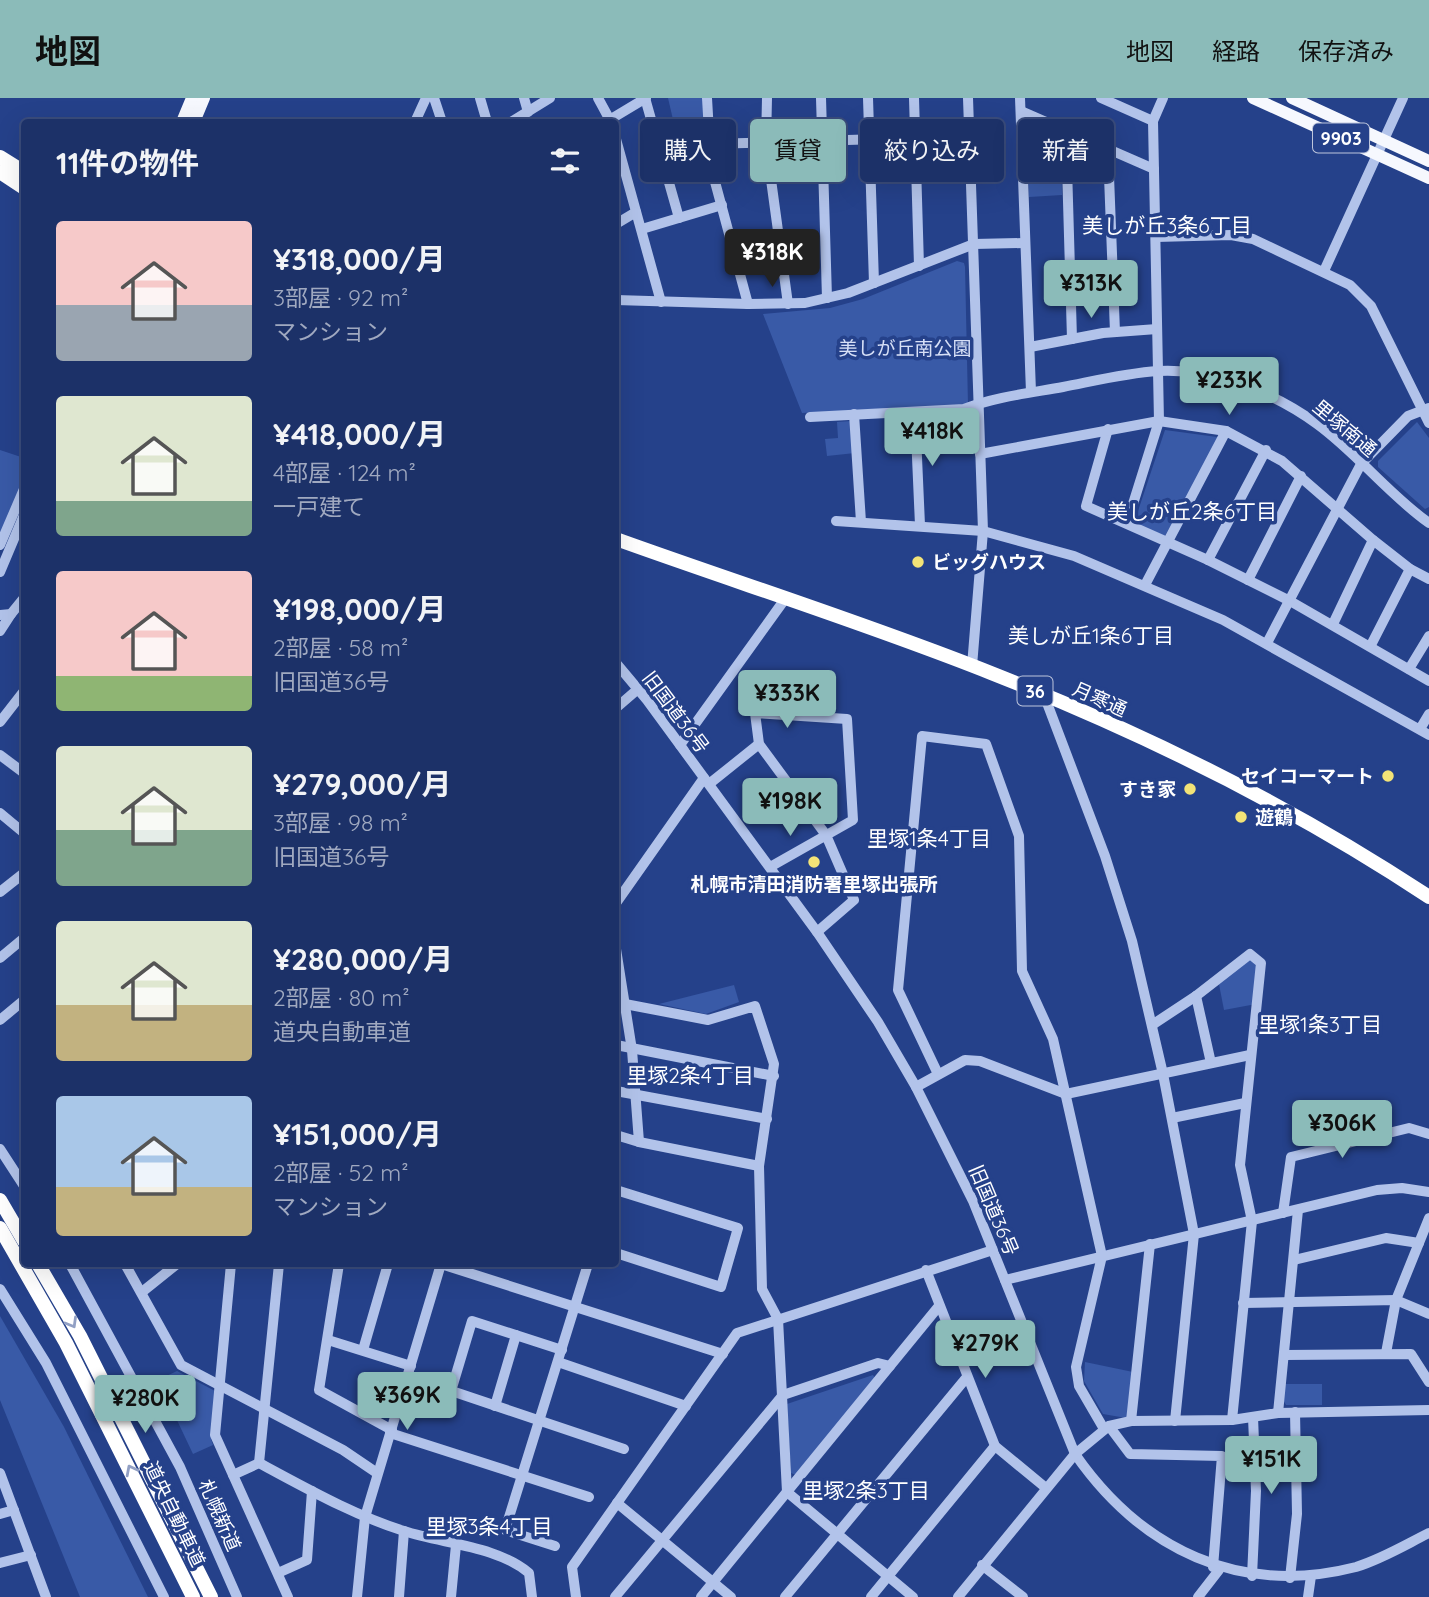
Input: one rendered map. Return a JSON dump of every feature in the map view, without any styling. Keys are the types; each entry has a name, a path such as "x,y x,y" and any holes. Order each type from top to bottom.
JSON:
{"highway":[{"path":"0,157 21,170"},
{"path":"0,172 21,186"},
{"name":"月寒通","path":"619,540 972,666 1044,695 1209,770 1338,838 1429,897"},
{"path":"0,1200 21,1236"},
{"name":"道央自動車道","path":"0,1228 21,1265"},
{"name":"道央自動車道","path":"22,1267 66,1343 193,1597"},
{"name":"道央自動車道","path":"39,1267 80,1336 211,1597"}],"main road":[{"path":"183,119 192,98"},
{"path":"195,119 204,98"},
{"name":"9903","path":"1253,98 1429,178"},
{"name":"9903","path":"1292,98 1429,160"}],"street":[{"path":"416,119 426,98"},
{"path":"434,98 441,119"},
{"path":"480,98 485,119"},
{"path":"524,98 528,112"},
{"path":"516,119 550,98"},
{"path":"598,98 608,119"},
{"path":"614,119 646,98 679,218"},
{"path":"707,98 708,119"},
{"path":"767,98 767,119"},
{"path":"821,98 821,119"},
{"path":"868,98 868,119"},
{"path":"914,98 915,119"},
{"path":"968,98 983,531 972,666"},
{"path":"1020,98 1031,392"},
{"path":"1101,98 1153,121"},
{"path":"1127,523 1159,421 1153,121 1163,98"},
{"path":"1324,271 1403,98"},
{"path":"1021,111 1038,119"},
{"path":"1114,152 1154,169"},
{"path":"620,168 642,229 661,302"},
{"path":"716,182 748,304"},
{"path":"771,182 788,304"},
{"path":"823,182 827,298"},
{"path":"870,182 874,283"},
{"path":"916,182 919,266"},
{"path":"1067,182 1072,339"},
{"path":"1109,182 1115,332"},
{"path":"642,229 723,205"},
{"path":"619,222 636,212"},
{"path":"1156,237 1231,235 1253,239 1350,285 1371,306 1426,408 1429,422"},
{"path":"619,299 788,304 827,298 874,283 974,244 1024,243"},
{"path":"1030,347 1115,332 1157,329"},
{"name":"里塚南通","path":"810,416 964,409 979,403 1031,392 1158,371 1222,379 1255,389 1291,406 1319,426 1428,519"},
{"path":"1267,643 1361,464 1408,416 1426,408"},
{"path":"915,412 920,525"},
{"path":"854,414 861,522"},
{"path":"979,454 1159,421 1226,431 1266,450 1338,507 1373,540 1410,569 1429,579"},
{"path":"1108,429 1086,506 1209,560 1290,601 1371,645 1429,681"},
{"path":"1145,584 1226,431"},
{"path":"1209,560 1266,450"},
{"path":"1248,580 1301,476"},
{"path":"0,545 21,496"},
{"path":"836,521 983,531 1074,556 1145,584 1267,643 1424,732 1429,715"},
{"path":"0,572 21,522"},
{"path":"1333,624 1373,540"},
{"path":"1371,645 1410,569"},
{"path":"680,745 785,599"},
{"path":"0,631 21,602"},
{"path":"0,615 12,614"},
{"path":"1409,669 1429,636"},
{"name":"旧国道36号","path":"619,667 770,867 878,1022 954,1160 1075,1454 1101,1490 1134,1522 1159,1540 1216,1568 1252,1576 1311,1576 1377,1559 1429,1533"},
{"path":"619,705 638,689"},
{"path":"1044,695 1105,856 1132,941 1163,1074 1194,1234 1175,1421"},
{"path":"0,722 21,704"},
{"path":"770,867 826,835 853,820 847,719 755,713 759,744 826,835 854,900 817,932"},
{"path":"938,1074 898,990 922,736 986,744 1019,836 1022,971 1053,1039 1102,1256 1076,1367 1079,1386 1106,1427 1130,1454 1222,1456 1216,1568 1198,1597"},
{"path":"619,899 706,781 759,744"},
{"path":"0,755 21,772"},
{"path":"0,813 21,830"},
{"path":"0,892 21,875"},
{"path":"0,958 21,940"},
{"path":"1152,1025 1196,996 1250,954 1261,963 1240,1165 1252,1220 1232,1420"},
{"path":"619,967 632,1049 639,1142"},
{"path":"1196,996 1211,1063"},
{"path":"0,1020 21,1002"},
{"path":"625,1004 708,1020 755,1006 774,1064 759,1166 762,1289 778,1319 787,1492 913,1597"},
{"path":"619,1046 774,1076"},
{"path":"916,1087 965,1060 979,1061 1066,1094 1250,1055"},
{"path":"619,1092 767,1119"},
{"path":"1172,1118 1245,1103"},
{"path":"1283,1213 1291,1157 1409,1128 1429,1134"},
{"path":"619,1136 759,1166"},
{"path":"0,1149 21,1181"},
{"path":"1005,1280 1377,1190 1402,1188 1429,1192"},
{"path":"619,1191 738,1228 721,1287 619,1254"},
{"path":"1278,1413 1298,1210"},
{"path":"1386,1353 1396,1300 1429,1218"},
{"path":"1294,1259 1386,1238 1419,1243"},
{"path":"1131,1421 1150,1244"},
{"path":"576,1597 572,1567 737,1333 993,1250"},
{"name":"札幌新道","path":"72,1267 180,1467 237,1597"},
{"path":"127,1267 181,1365 265,1412 343,1450 377,1473"},
{"path":"142,1292 173,1267"},
{"path":"231,1267 215,1435 288,1597"},
{"path":"259,1463 279,1267"},
{"path":"339,1267 319,1390 391,1432 589,1497"},
{"path":"363,1350 387,1267"},
{"path":"357,1597 365,1517 440,1267"},
{"path":"451,1267 723,1354"},
{"path":"555,1546 505,1530 587,1267"},
{"path":"926,1270 995,1446 1046,1488"},
{"path":"0,1289 46,1363 164,1597"},
{"path":"1243,1303 1396,1300 1429,1314"},
{"path":"701,1597 939,1306"},
{"path":"451,1391 472,1321 562,1350"},
{"path":"495,1406 516,1335"},
{"path":"328,1340 363,1350 451,1391 624,1449"},
{"path":"1284,1354 1411,1354 1429,1382"},
{"path":"558,1363 686,1406"},
{"path":"615,1597 783,1395 878,1363 890,1366"},
{"path":"785,1597 967,1377"},
{"path":"958,1597 1075,1454 1106,1427 1131,1421 1232,1420 1295,1412 1429,1410"},
{"path":"1290,1577 1297,1514 1295,1412"},
{"path":"1252,1576 1256,1490 1253,1417"},
{"path":"871,1597 995,1446"},
{"path":"233,1475 259,1463"},
{"path":"259,1463 365,1517 404,1531 515,1561 529,1573 532,1597"},
{"path":"0,1473 46,1597"},
{"path":"278,1573 307,1560 312,1491"},
{"path":"617,1503 731,1597"},
{"path":"0,1514 14,1510"},
{"path":"398,1597 404,1531"},
{"path":"451,1597 456,1545"},
{"path":"0,1563 31,1555"},
{"path":"982,1565 1023,1597"},
{"path":"1308,1597 1311,1576"}],"green space":[{"path":"668,98 707,98 708,119 673,119"},
{"path":"1029,182 1062,182 1062,195 1029,197"},
{"name":"美しが丘南公園","path":"957,261 964,263 965,267 968,405 802,413 763,314 830,308 863,299"},
{"path":"851,421 855,453 827,456 825,439 838,438 837,422"},
{"path":"1417,422 1429,438 1429,507 1425,509 1378,467 1378,461"},
{"path":"1165,430 1217,437 1218,440 1165,536 1136,524 1135,520"},
{"path":"0,450 21,457 21,488 0,540"},
{"path":"1250,954 1261,963 1256,1004 1224,1010 1218,979"},
{"path":"734,985 739,1002 706,1014 659,1004"},
{"path":"0,1316 64,1427 148,1597 80,1597 0,1400"},
{"path":"1085,1362 1133,1372 1129,1416 1126,1418 1103,1414 1084,1381"},
{"path":"177,1371 217,1392 211,1439 213,1445 193,1454 158,1380"},
{"path":"873,1375 876,1380 796,1475 791,1473 787,1404"},
{"path":"1285,1384 1322,1384 1322,1405 1286,1405 1283,1400"}],"place":[{"name":"ビッグハウス","path":"918,562"},
{"name":"セイコーマート","path":"1388,776"},
{"name":"すき家","path":"1190,789"},
{"name":"遊鶴","path":"1241,817"},
{"name":"札幌市清田消防署里塚出張所","path":"814,862"}],"district":[{"name":"美しが丘3条6丁目","path":"1167,225"},
{"name":"美しが丘2条6丁目","path":"1192,511"},
{"name":"美しが丘1条6丁目","path":"1091,635"},
{"name":"里塚1条4丁目","path":"929,838"},
{"name":"里塚1条3丁目","path":"1320,1024"},
{"name":"里塚2条4丁目","path":"690,1075"},
{"name":"里塚2条3丁目","path":"866,1490"},
{"name":"里塚3条4丁目","path":"489,1526"}]}
